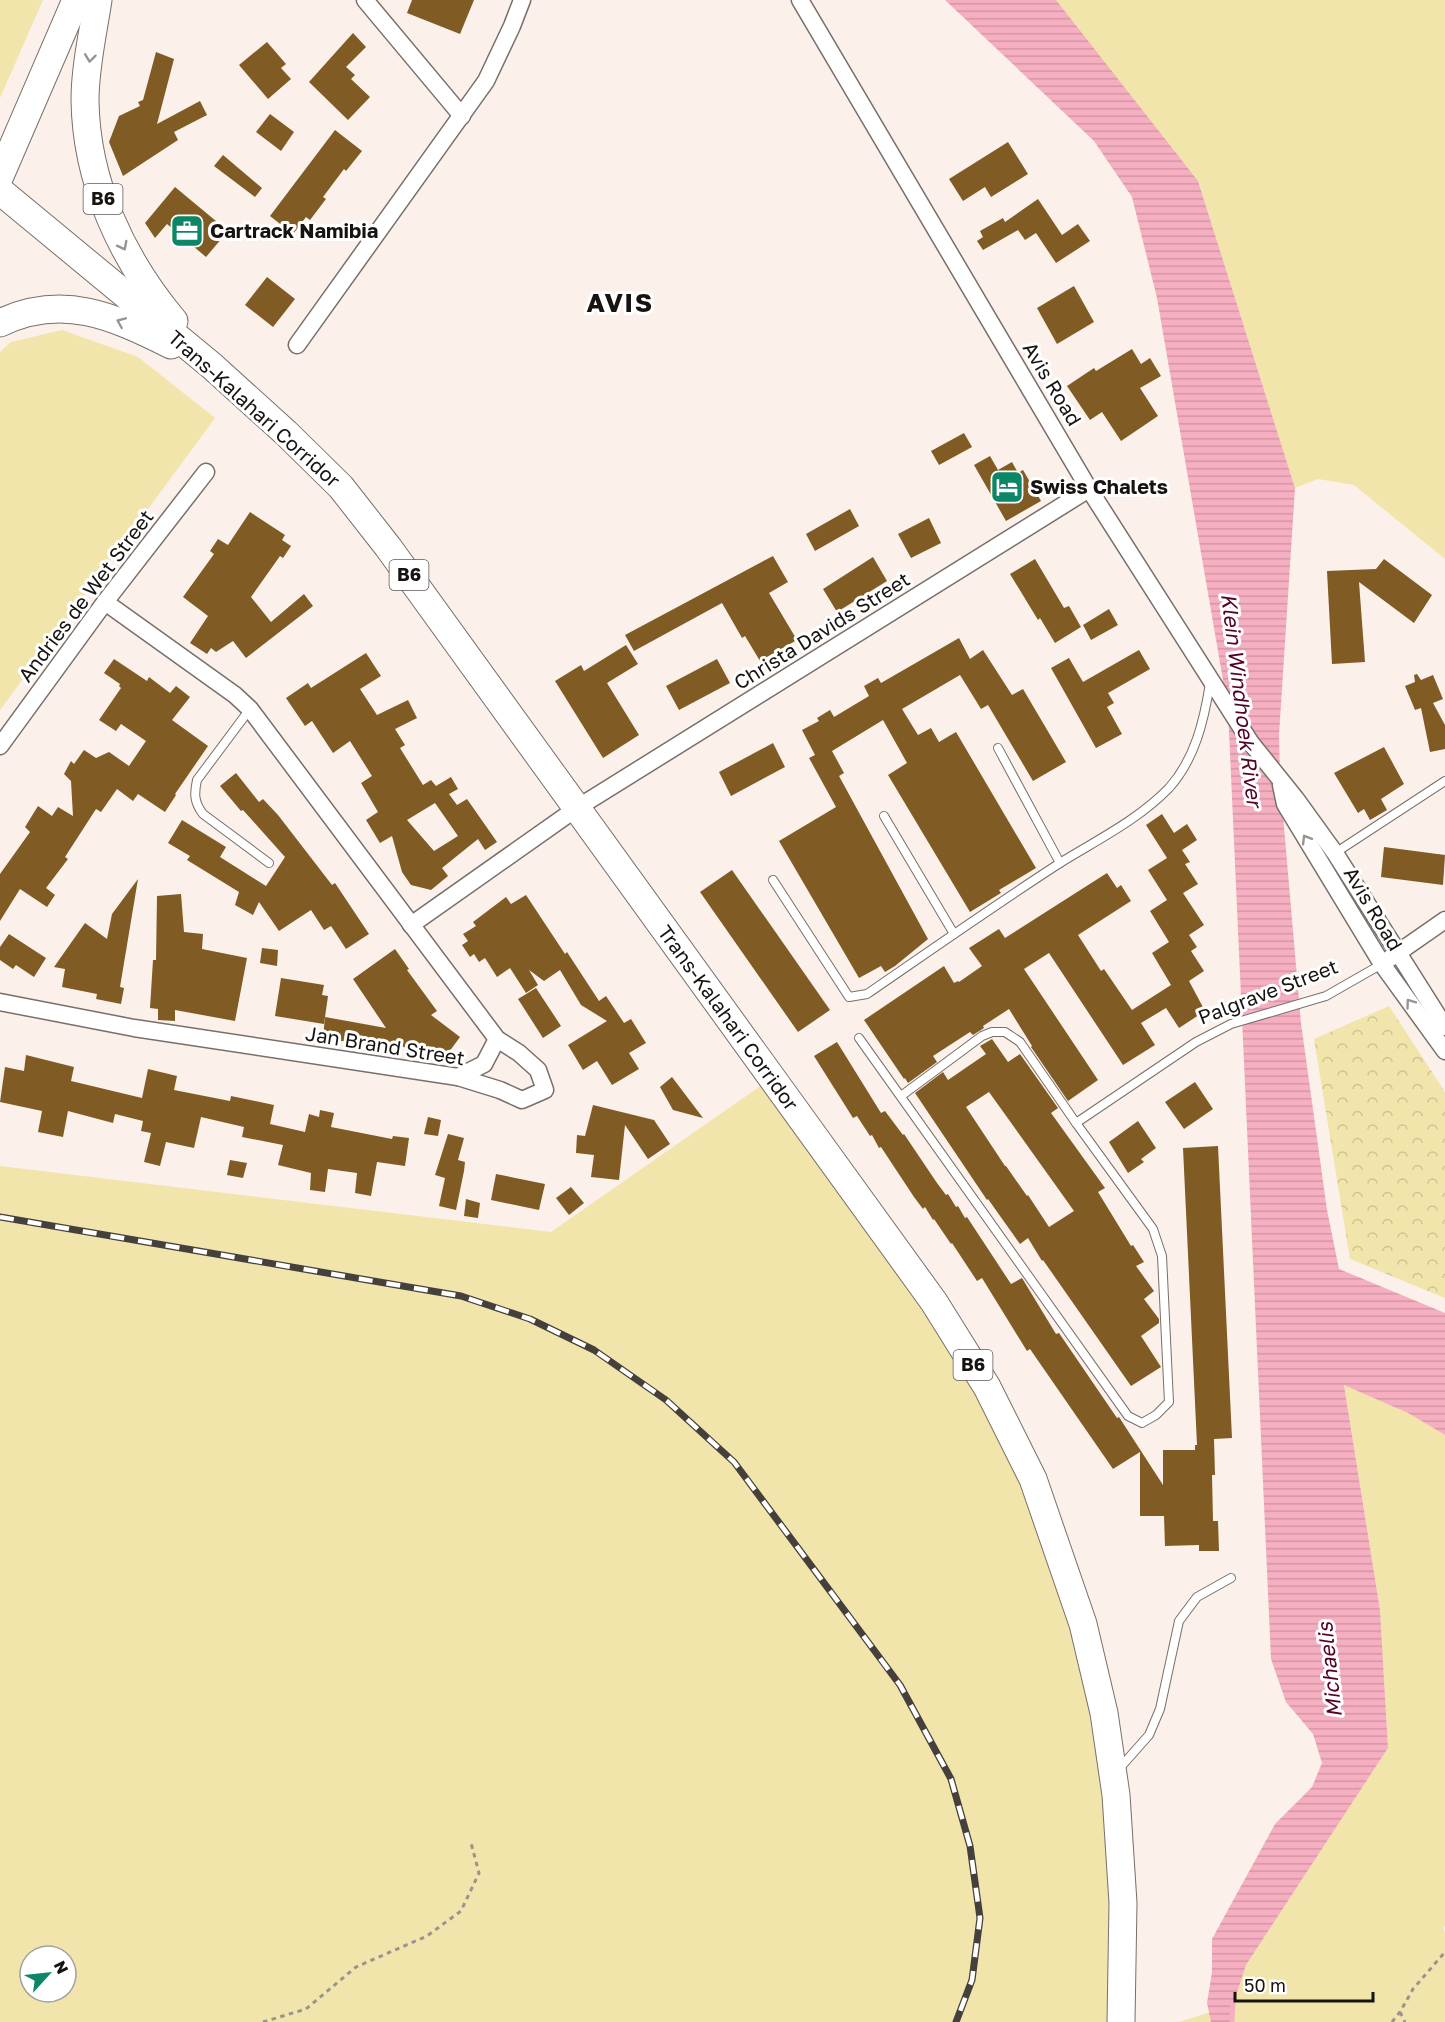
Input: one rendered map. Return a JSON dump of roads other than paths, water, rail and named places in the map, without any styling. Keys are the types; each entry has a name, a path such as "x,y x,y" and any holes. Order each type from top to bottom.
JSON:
{"highway":[{"path":"0,140 58,0"},
{"path":"0,176 76,0"},
{"name":"B6","path":"98,0 85,98 96,178 112,225 136,270 165,311 212,366"},
{"name":"Trans-Kalahari Corridor","path":"0,191 212,366 341,487 388,547 934,1302 987,1387 1033,1479 1083,1624 1104,1713 1113,1775 1123,1904 1121,2022"},
{"path":"0,323 16,315 43,309 77,309 106,316 156,337 212,366"}],"street":[{"path":"365,0 462,116"},
{"path":"297,345 486,81 522,0"},
{"name":"Avis Road","path":"800,0 1089,489 1251,743 1335,853 1445,1027"},
{"name":"Andries de Wet Street","path":"0,746 105,602 206,472"},
{"name":"Christa Davids Street","path":"577,808 1089,489"},
{"name":"Jan Brand Street","path":"0,1002 134,1028 459,1077 500,1090 522,1100 545,1090 538,1070 519,1053 497,1039 250,709 235,694 105,602"},
{"name":"Avis Road","path":"1280,781 1285,804 1382,964 1445,1050"},
{"path":"411,925 577,808"},
{"name":"Palgrave Street","path":"1382,964 1445,920"},
{"path":"459,1077 484,1064 497,1039"}],"lane":[{"path":"773,880 849,997 867,994 1060,864 1108,835 1152,803 1168,788 1184,766 1197,742 1207,704 1210,680"},
{"path":"250,709 197,780 194,794 203,814 269,863"},
{"path":"998,748 1060,864"},
{"path":"1335,853 1445,781"},
{"path":"885,816 954,934"},
{"name":"Palgrave Street","path":"1076,1123 1196,1042 1231,1024 1326,996 1382,964"},
{"path":"859,1038 1128,1416 1142,1423 1156,1415 1169,1402 1162,1256 1153,1229 1020,1042 1005,1032 992,1032 982,1036 901,1096"},
{"path":"1113,1775 1149,1735 1160,1709 1179,1621 1197,1597 1231,1578"}],"water":[{"name":"Klein Windhoek River","path":"945,0 1056,0 1198,181 1295,488 1279,735 1280,781 1301,1023 1327,1210 1339,1269 1445,1313 1445,1435 1408,1413 1344,1385 1380,1610 1388,1748 1246,1965 1233,2005 1232,2022 1211,2022 1207,2003 1212,1972 1212,1939 1275,1824 1312,1787 1322,1763 1313,1734 1286,1702 1271,1659 1228,709 1157,298 1132,197 1094,141"}],"waterway":[{"name":"Michaelis","path":"1232,2022 1233,2003"}],"railway":[{"path":"0,1217 461,1296 530,1319 594,1350 666,1400 734,1462 900,1685 951,1779 970,1846 980,1918 972,1980 956,2022"}],"place":[{"name":"Cartrack Namibia","path":"187,231"},
{"name":"Swiss Chalets","path":"1007,487"}],"district":[{"name":"AVIS","path":"620,303"}]}
